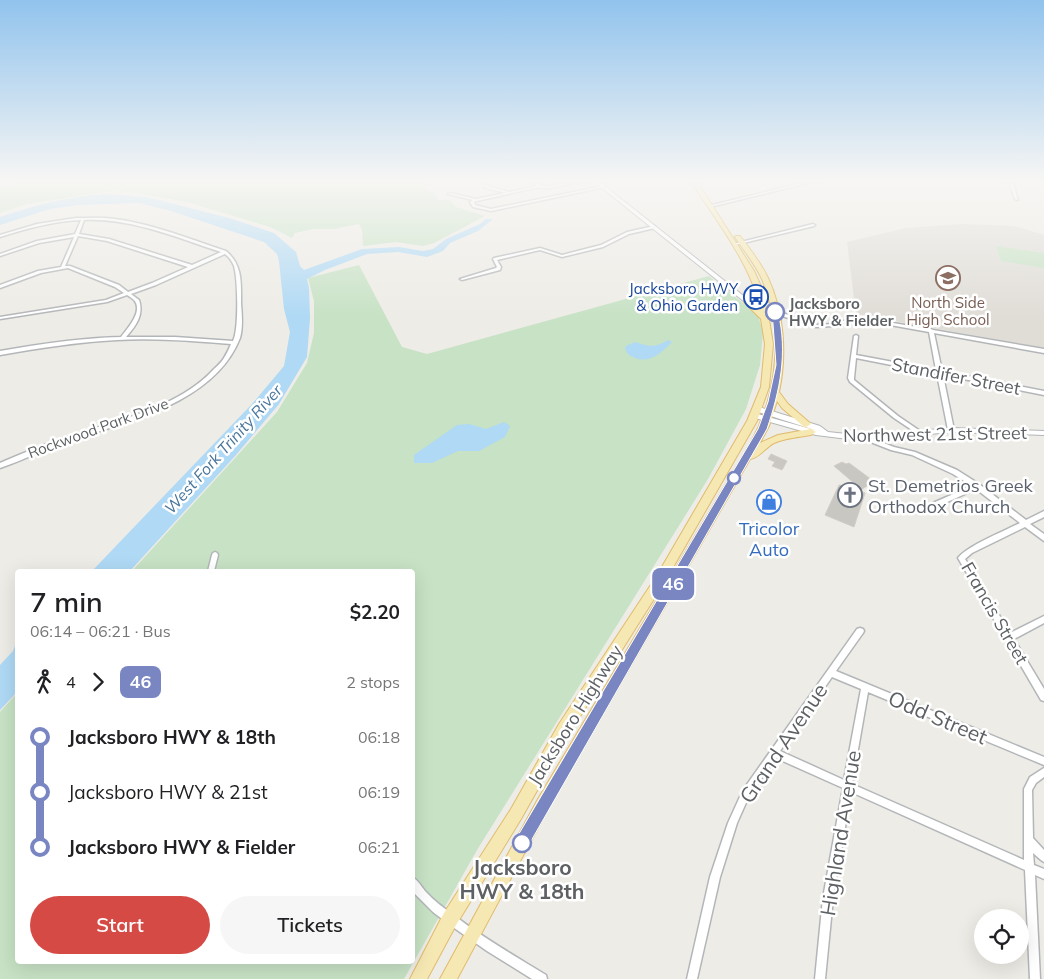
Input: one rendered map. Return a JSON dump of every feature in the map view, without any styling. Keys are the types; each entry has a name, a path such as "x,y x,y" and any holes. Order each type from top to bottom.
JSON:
{"main road":[{"name":"Jacksboro Highway","path":"448,979 543,804 739,470 762,414 769,344 769,308 765,279 727,226"},
{"path":"748,302 769,308"},
{"name":"Jacksboro Highway","path":"418,979 450,919 516,814 564,729 775,392 780,365 778,325 769,308"},
{"path":"739,470 766,442 808,428 785,406 775,392"},
{"path":"652,591 664,598"}],"street":[{"path":"0,236 22,229 42,226"},
{"path":"63,267 80,226"},
{"path":"137,226 225,252"},
{"path":"738,243 810,226"},
{"path":"462,279 498,269 499,267 494,261 495,259 540,249 562,256 602,246 628,233 654,227 748,302 769,308"},
{"path":"0,255 38,242 77,234 108,240 192,267"},
{"path":"0,318 107,301 225,252"},
{"name":"Rockwood Park Drive","path":"0,466 63,440 139,415 200,385 216,372 235,344 239,327 238,278 235,261 225,252"},
{"path":"0,287 22,277 63,267 76,269 130,293 137,300 140,311 129,331 123,337"},
{"path":"741,297 816,326 833,325 857,318 1044,351"},
{"path":"931,330 951,430"},
{"path":"856,336 852,381 883,407 920,432"},
{"path":"0,353 77,341 123,337 187,338 235,344"},
{"name":"Standifer Street","path":"854,356 1044,393"},
{"name":"Northwest 21st Street","path":"762,414 808,428 818,428 827,434 868,438 951,430 1044,433"},
{"path":"868,438 893,449 898,448 942,465 977,486 1044,538"},
{"path":"920,511 977,486"},
{"name":"Francis Street","path":"1044,514 970,551 961,558 1044,697"},
{"path":"211,569 215,554"},
{"path":"1008,638 1044,620"},
{"name":"Grand Avenue","path":"692,979 716,876 733,823 746,793 860,631"},
{"name":"Odd Street","path":"831,673 1044,761"},
{"name":"Highland Avenue","path":"820,979 828,898 865,687"},
{"path":"774,753 1044,874"},
{"path":"1035,979 1028,840 1028,789 1033,780 1044,772"},
{"path":"1028,840 1044,857"},
{"path":"415,886 450,919 542,979"}],"shaded area":[{"name":"North Side High School","path":"939,226 1014,226 1044,235 1044,348 856,314 847,242 906,228"}],"green space":[{"path":"266,226 351,226 334,229 313,229 295,233 292,238"},
{"path":"360,226 467,226 434,243 423,246 396,242 363,246"},
{"path":"996,246 1044,253 1044,268 1001,261"},
{"path":"359,265 402,347 427,354 709,276 758,315 763,333 760,365 746,409 708,479 477,850 415,960 415,569 134,569 277,412 307,363 314,333 314,301 308,278"},
{"path":"15,695 15,964 412,964 404,979 0,979 0,712"}],"water":[{"name":"West Fork Trinity River","path":"215,226 252,226 274,233 296,252 300,266 304,270 362,249 399,247 423,251 433,249 446,239 476,226 485,226 478,231 450,243 443,251 427,257 398,252 367,254 307,279 310,318 307,357 279,404 236,455 132,569 94,569 252,404 284,366 290,332 284,309 279,261 277,254 264,242"},
{"path":"668,340 672,342 659,354 644,360 628,354 625,348 635,342 652,346"},
{"path":"504,422 510,426 505,437 479,451 458,451 432,463 414,463 414,455 457,425 469,424 486,429"},
{"path":"15,646 15,694 0,710 0,665 13,651"}],"building":[{"path":"771,454 787,461 782,470 772,466 775,462 768,459"},
{"name":"St. Demetrios Greek Orthodox Church","path":"842,462 849,463 872,480 870,484 859,491 865,493 854,527 825,515 839,485 861,489 834,466"},
{"path":"769,494 777,497 771,508 763,505"}],"bus line":[{"name":"46","path":"522,843 767,419 780,365 778,325 775,312"}],"place":[{"name":"North Side High School","path":"948,278"},
{"name":"Jacksboro HWY & Ohio Garden","path":"756,297"},
{"name":"Jacksboro HWY & Fielder","path":"775,312"},
{"name":"St. Demetrios Greek Orthodox Church","path":"850,495"},
{"name":"Tricolor Auto","path":"769,502"},
{"name":"Jacksboro HWY & 18th","path":"522,843"}]}
